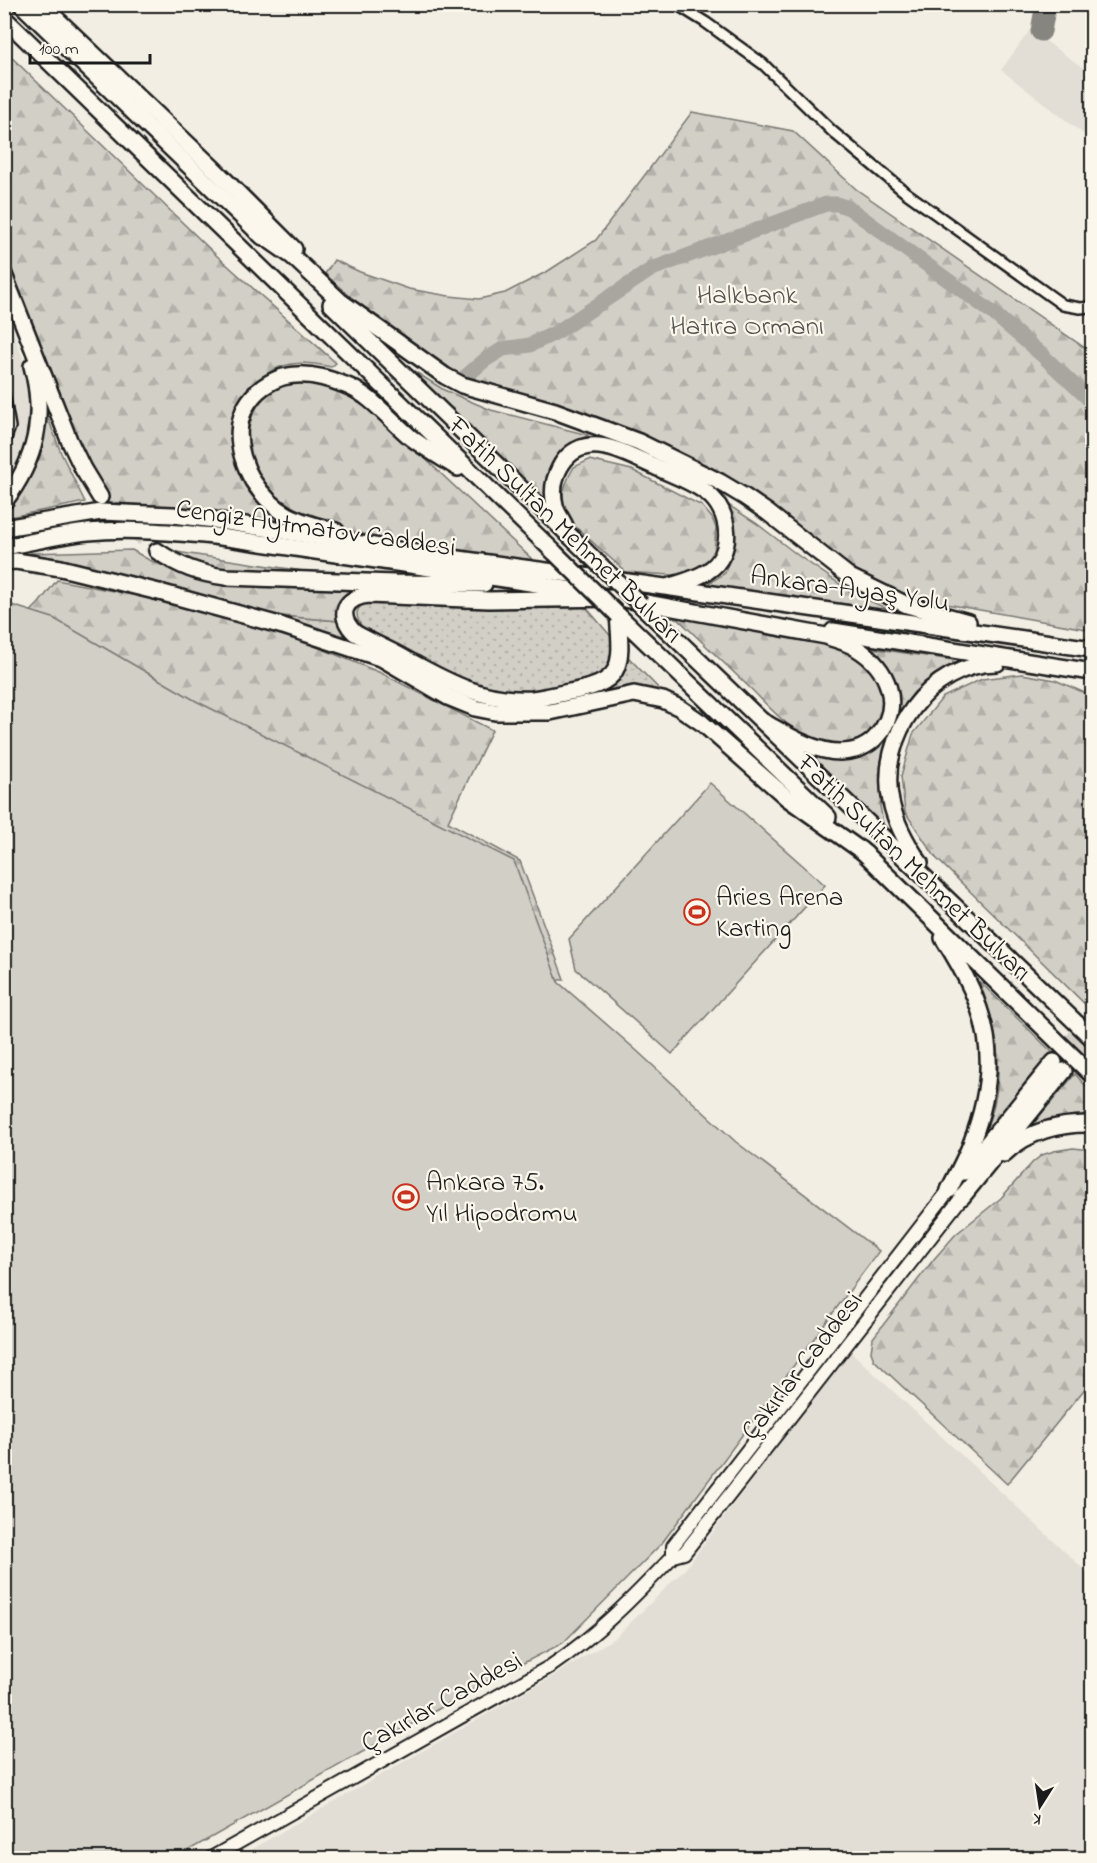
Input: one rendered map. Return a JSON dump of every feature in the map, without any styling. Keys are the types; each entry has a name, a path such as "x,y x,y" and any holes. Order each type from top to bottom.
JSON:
{"highway":[{"name":"Fatih Sultan Mehmet Bulvarı","path":"21,4 1092,1038"},
{"path":"41,4 214,169 367,320"},
{"name":"Fatih Sultan Mehmet Bulvarı","path":"4,18 1092,1075"},
{"path":"256,231 292,256 340,301 445,376 462,384 555,411 617,433 720,482 767,512 850,577 907,605 952,618 1065,644"},
{"path":"4,276 69,440 83,470 100,496"},
{"path":"4,502 23,473 32,453 38,404 36,381 16,305"},
{"path":"429,555 305,523 278,509 262,495 243,461 239,441 244,411 258,391 277,379 297,375 310,375 348,386 363,395 411,437 490,489"},
{"path":"570,536 555,506 554,486 557,471 564,460 576,450 590,446 611,449 696,486 718,503 724,513 727,536 719,561 710,571 696,578 665,587"},
{"name":"Cengiz Aytmatov Caddesi","path":"4,528 101,512 144,513 215,520 429,555 599,578"},
{"name":"Cengiz Aytmatov Caddesi","path":"4,547 86,532 160,531 214,536 619,598"},
{"path":"157,551 174,563 210,575 226,577 394,583 537,584"},
{"path":"4,562 16,561 61,568 173,595 283,626 383,659 448,697 475,708 495,712 550,712 634,694 663,699 702,723 787,798 866,854"},
{"name":"Ankara-Ayaş Yolu","path":"599,578 1092,649"},
{"path":"618,615 619,663 606,682 585,690 534,699 475,693 456,686 355,633 345,616 347,604 358,596 369,595 489,600 619,598 826,636 845,642 857,648 867,657 878,668 890,687 890,710 882,731 863,747 850,751 838,752 823,749 795,739 764,722"},
{"name":"Ankara-Ayaş Yolu","path":"619,598 1092,672"},
{"path":"939,890 909,847 896,822 890,800 889,778 898,734 909,713 921,698 936,684 955,672 993,662 1037,664"},
{"path":"929,915 971,986 988,1039 986,1090 955,1194"},
{"path":"955,1194 1059,1067"},
{"path":"955,1194 1026,1138 1043,1130 1060,1126 1092,1124"}],"main road":[{"name":"Çakırlar Caddesi","path":"673,1556 673,1546 905,1247 955,1194"},
{"name":"Çakırlar Caddesi","path":"211,1858 551,1666 571,1653 617,1613 673,1556 684,1553 917,1256 955,1194"},
{"path":"905,1247 917,1256"}],"street":[{"path":"676,4 763,64 834,132 905,192 1064,305 1080,309 1092,308"},
{"path":"4,394 10,427 4,444"}],"shaded area":[{"path":"1030,30 1092,74 1092,136 1090,139 1001,70"},
{"path":"4,306 22,356 31,394 30,430 14,470 5,481"},
{"path":"849,1350 1092,1577 1092,1858 236,1858 553,1676 616,1637 686,1568"}],"green space":[{"path":"4,50 216,255 336,363 331,367 292,364 267,373 247,392 235,416 232,443 235,457 255,494 283,519 282,526 185,509 109,502 69,427 5,250"},
{"name":"Halkbank Hatıra Ormanı","path":"692,112 793,131 856,189 1092,353 1092,630 935,602 878,586 749,494 459,376 369,314 325,274 334,260 360,272 409,289 479,299 505,293 548,271 596,240"},
{"path":"406,366 444,390 491,410 588,435 567,449 547,487 545,502"},
{"path":"297,382 324,383 352,395 369,406 533,560 401,544 337,527 292,511 266,488 248,452 248,431 253,413 264,397 279,387"},
{"path":"44,407 61,453 85,502 5,518 25,481"},
{"path":"589,460 632,470 702,506 712,518 716,528 714,554 704,566 686,576 626,572 570,522 563,507 563,492 574,467"},
{"path":"716,497 850,591 889,610 706,585 725,573 734,544 734,526"},
{"path":"132,550 149,560 184,574 354,588 342,602 340,621 259,614 30,553"},
{"path":"163,550 336,576 218,569 188,562"},
{"path":"57,580 164,601 300,640 381,673 492,730 448,822 520,861 564,979 490,998 9,634 39,603"},
{"path":"373,600 585,606 614,640 615,654 607,674 589,684 518,694 463,684 364,630 358,620 357,612 362,605"},
{"name":"Ankara 75. Yıl Hipodromu","path":"5,603 53,618 196,701 514,861 558,982 736,1142 879,1251 662,1543 563,1643 488,1681 175,1858 5,1858"},
{"path":"259,614 340,621 348,633 519,703 621,673 627,656 663,693 516,709 474,702"},
{"path":"676,617 813,638 856,655 868,663 876,673 881,685 882,710 871,732 862,740 850,745 839,745 818,741 798,732 780,718"},
{"path":"864,647 953,660 953,667 929,682 885,765 880,806 885,833 814,764 815,755 847,757 867,753 883,741 889,730 895,706"},
{"path":"1022,674 1055,680 1092,696 1092,1004 1089,1008 936,858 905,812 901,776 913,734 943,697 982,679"},
{"name":"Aries Arena Karting","path":"710,783 825,885 672,1054 576,969 569,939"},
{"path":"979,981 1053,1053 982,1139 994,1104 998,1057 990,1011"},
{"path":"1075,1074 1092,1093 1092,1122 1020,1139"},
{"path":"1073,1148 1092,1150 1092,1380 1007,1484 874,1360 871,1352 873,1338 956,1234 1001,1198 1042,1155"}],"waterway":[{"path":"464,378 485,360 503,349 530,345 557,332 652,269 826,204 837,204 849,208 993,313 1092,402"}],"taxiway":[{"path":"1041,31 1046,4"}],"tunnel":[{"path":"100,497 157,551"},
{"path":"1054,1062 1092,1017"},
{"path":"1064,1071 1092,1036"}],"place":[{"name":"Aries Arena Karting","path":"697,912"},
{"name":"Ankara 75. Yıl Hipodromu","path":"406,1197"}]}
